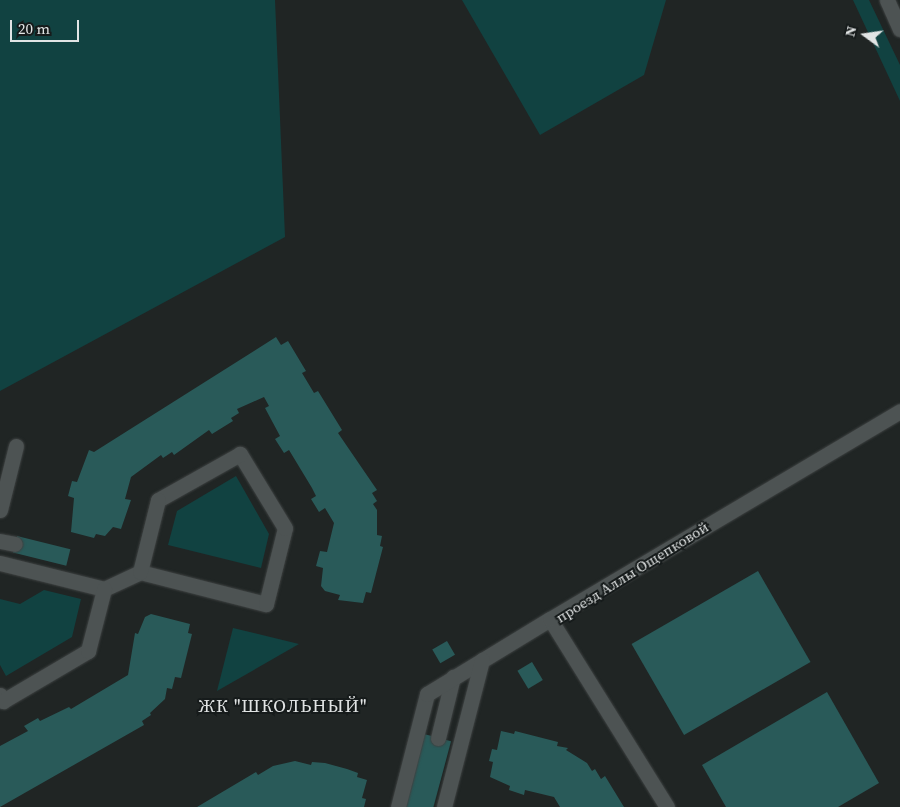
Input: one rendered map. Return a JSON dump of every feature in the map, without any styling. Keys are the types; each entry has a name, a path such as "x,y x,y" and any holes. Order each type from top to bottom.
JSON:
{"street":[{"path":"887,0 900,28"},
{"name":"проезд Аллы Ощепковой","path":"667,807 550,619 900,411"},
{"path":"0,510 16,446"},
{"path":"0,563 104,589 140,572 266,604 285,528 240,454 158,500 140,572"},
{"path":"0,696 3,701 88,651 104,589"},
{"path":"398,807 427,694 550,619"},
{"path":"444,807 482,660"},
{"path":"438,738 454,678"}],"shaded area":[{"path":"0,0 275,0 285,237 0,391"},
{"path":"462,0 666,0 644,75 540,135"},
{"path":"853,0 869,0 900,65 900,101"},
{"path":"236,476 269,534 261,568 168,545 177,511"},
{"path":"44,590 81,599 72,637 6,676 0,665 0,599 20,604"},
{"path":"233,628 299,644 217,691"}],"building":[{"path":"276,337 281,345 288,341 306,371 302,373 314,393 318,391 342,430 338,433 377,490 372,493 377,501 373,504 377,510 377,535 382,536 380,546 383,547 371,593 366,592 363,603 338,600 340,595 325,591 321,586 323,568 316,566 320,551 327,552 334,523 325,508 319,512 311,499 316,496 312,488 289,450 284,453 275,439 280,436 265,408 269,406 264,397 237,409 239,413 231,418 233,421 212,434 209,430 174,455 172,452 163,458 161,455 131,477 125,499 131,500 121,529 113,527 105,536 96,534 94,538 71,532 74,498 68,496 72,481 77,482 89,450 94,452"},
{"path":"17,536 70,549 66,566 13,552"},
{"path":"758,571 811,662 684,735 632,644"},
{"path":"151,614 190,624 188,633 192,634 181,678 175,677 172,689 167,688 165,699 150,713 151,715 142,721 144,725 0,807 0,746 28,731 24,726 38,718 40,721 69,707 71,709 128,675 135,633 138,634 145,617"},
{"path":"447,641 455,655 440,663 432,650"},
{"path":"532,662 543,680 528,689 517,671"},
{"path":"827,692 879,783 838,807 726,807 702,765"},
{"path":"501,731 514,734 515,731 558,742 557,746 568,748 566,750 587,763 592,771 595,769 601,779 605,776 624,807 560,807 554,797 525,790 524,795 509,790 510,786 490,777 493,762 489,761 492,749 497,750"},
{"path":"424,734 451,741 433,807 405,806"},
{"path":"295,761 311,765 312,762 325,763 358,773 357,777 367,780 362,798 366,799 364,807 197,807 256,772 258,775 273,766"}],"district":[{"name":"ЖК \"ШКОЛЬНЫЙ\"","path":"283,706"}]}
